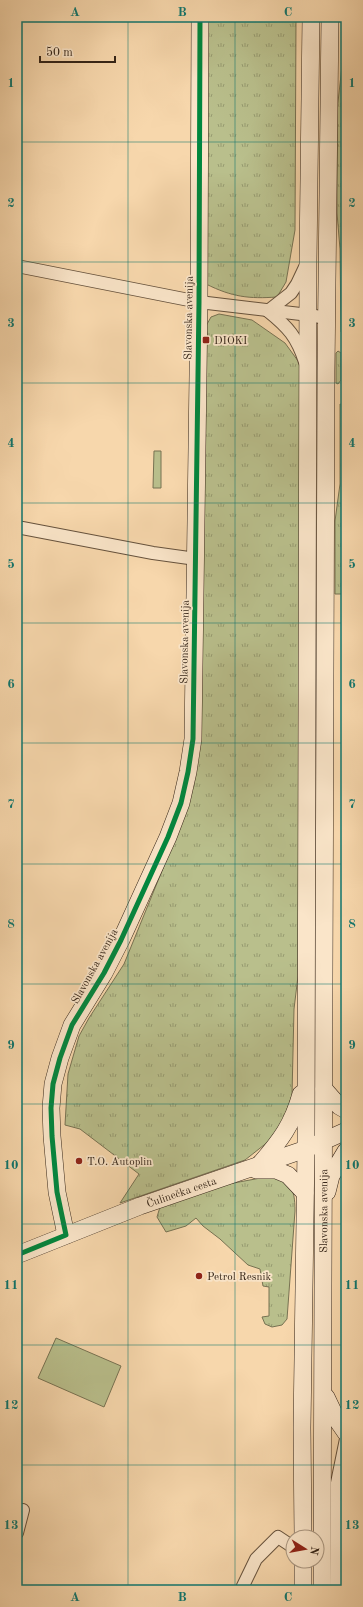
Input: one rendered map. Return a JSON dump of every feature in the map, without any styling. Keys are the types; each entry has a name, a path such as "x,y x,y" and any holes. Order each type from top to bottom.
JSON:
{"main road":[{"name":"Slavonska avenija","path":"66,1235 57,1192 52,1136 51,1108 53,1084 64,1045 72,1025 104,973 121,940 168,837 181,803 193,739 199,302 200,17"},
{"name":"Slavonska avenija","path":"303,1529 302,1428 306,1149 308,261 311,17"},
{"name":"Slavonska avenija","path":"322,1590 324,1390 322,1211 324,1089 326,318 330,17"},
{"path":"253,1168 278,1144 290,1124 297,1108 305,1079"},
{"path":"324,1089 339,1106 346,1110"},
{"name":"Čulinečka cesta","path":"17,1255 148,1204 306,1149 346,1131"},
{"path":"322,1211 331,1176 346,1151"},
{"path":"253,1168 282,1172 290,1176 305,1193"},
{"path":"324,1390 337,1420 346,1433"},
{"path":"303,1569 303,1590"}],"street":[{"name":"Slavonska avenija","path":"268,310 291,293 308,261"},
{"name":"Slavonska avenija","path":"17,266 199,302 309,315"},
{"name":"Slavonska avenija","path":"268,310 295,338 308,370"},
{"path":"309,315 326,318"},
{"path":"17,527 153,553 196,559"},
{"path":"336,1590 337,1483 346,1439"},
{"path":"17,1533 23,1510"},
{"path":"241,1590 256,1559 278,1537 285,1542"}],"green space":[{"path":"204,17 296,17 295,230 286,282 277,297 258,298 241,296 224,292 206,284"},
{"path":"344,17 346,17 346,344 343,332 341,332 340,249 337,213 337,111 343,57"},
{"path":"219,314 252,320 285,343 301,365 298,976 294,1009 292,1095 278,1134 245,1160 120,1203 139,1174 80,1129 65,1125 68,1074 79,1036 124,964 184,817 206,365 206,326 211,317"},
{"path":"338,351 341,353 341,380 338,384 336,383 336,353"},
{"path":"346,389 346,594 335,594 335,521 340,484 340,404 343,405 343,397"},
{"path":"154,451 161,451 161,488 153,488"},
{"path":"266,1177 286,1182 292,1190 295,1203 287,1319 282,1325 272,1327 265,1324 262,1317 269,1316 269,1287 263,1286 260,1269 248,1265 220,1239 203,1226 196,1218 186,1226 166,1232 157,1217 160,1207 223,1185"},
{"path":"56,1338 121,1366 104,1407 38,1378"}],"cycle path":[{"path":"17,1255 66,1235 57,1192 52,1136 51,1108 53,1084 60,1058 72,1025 104,973 121,940 168,837 181,803 193,739 199,302 200,17"}],"place":[{"name":"DIOKI","path":"206,340"},
{"name":"T.O. Autoplin","path":"79,1161"},
{"name":"Petrol Resnik","path":"199,1276"}]}
